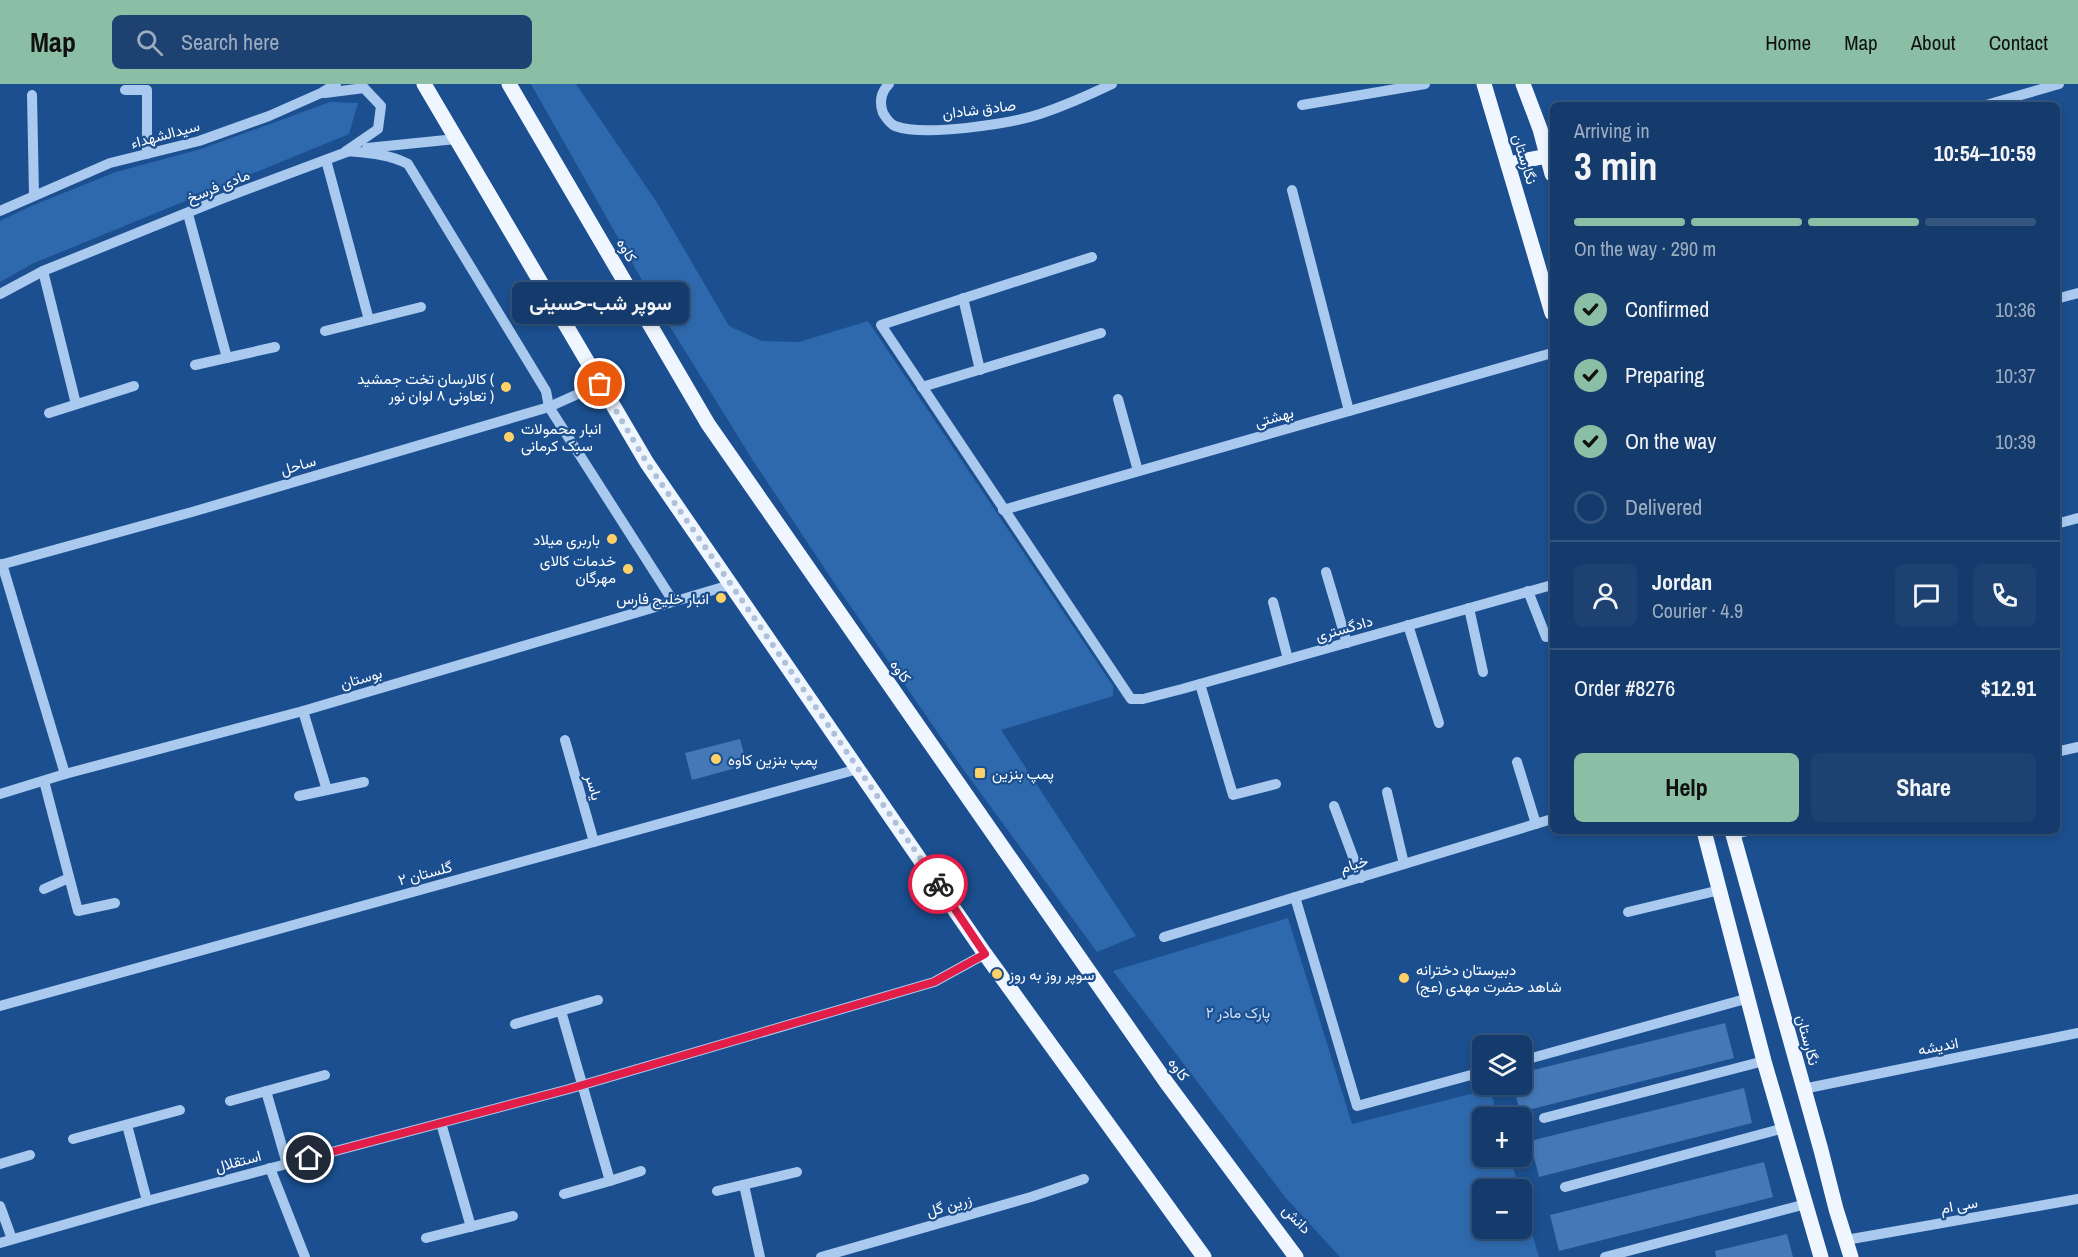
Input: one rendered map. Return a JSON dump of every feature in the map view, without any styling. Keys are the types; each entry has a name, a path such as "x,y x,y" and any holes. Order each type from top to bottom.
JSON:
{"main road":[{"path":"424,84 647,463 985,954 1204,1257"},
{"name":"کاوه","path":"509,84 708,424 1159,1072 1296,1257"},
{"name":"نگارستان","path":"1484,84 1550,307"},
{"name":"نگارستان","path":"1523,84 1540,129 1550,167"},
{"path":"1508,164 1547,156"},
{"path":"1705,834 1764,1060 1821,1257"},
{"name":"نگارستان","path":"1737,834 1749,888 1851,1257"},
{"path":"1720,890 1732,899 1742,899 1749,888"},
{"path":"1732,934 1741,924 1750,922 1759,925"},
{"name":"دانش","path":"1259,1207 1310,1257"}],"street":[{"name":"سیدالشهداء","path":"0,211 110,163 209,137 269,116 336,84"},
{"name":"صادق شادان","path":"889,84 881,95 881,108 885,118 893,125 909,130 960,129 1002,124 1039,114 1112,84"},
{"path":"1302,105 1425,84"},
{"path":"1996,102 2059,84"},
{"path":"321,93 364,88 381,106 378,129 346,151"},
{"path":"125,90 147,90 147,154"},
{"path":"32,95 34,195"},
{"name":"مادی فرسخ","path":"0,294 44,271 346,151 456,139"},
{"path":"346,151 385,155 408,164 546,391 549,407 673,601"},
{"path":"326,160 369,320"},
{"path":"1292,190 1349,411"},
{"path":"188,214 227,358"},
{"path":"1003,510 881,325 1092,257"},
{"path":"44,271 76,404"},
{"path":"2060,298 2078,293"},
{"path":"963,298 980,369"},
{"path":"325,331 421,308"},
{"path":"922,387 1101,333"},
{"path":"195,365 275,347"},
{"name":"بهشتی","path":"1003,510 1550,354"},
{"name":"ساحل","path":"1,564 192,512 549,407 600,384"},
{"path":"49,413 134,386"},
{"path":"1118,399 1138,471"},
{"name":"دادگستری","path":"1003,510 1131,699 1143,699 1200,684 1550,586"},
{"path":"2060,523 2078,518"},
{"path":"1,564 65,774"},
{"path":"1326,572 1347,643"},
{"name":"بوستان","path":"0,794 65,774 303,711 730,585"},
{"path":"1528,591 1546,638"},
{"path":"1273,602 1288,659"},
{"path":"1469,608 1483,672"},
{"path":"1408,625 1439,723"},
{"path":"1200,684 1233,795 1275,784"},
{"path":"303,711 327,790"},
{"name":"یاسر","path":"565,740 594,842"},
{"path":"2060,751 2078,747"},
{"path":"1517,762 1536,824"},
{"name":"گلستان ۲","path":"0,1006 858,769"},
{"path":"44,781 78,910 115,903"},
{"path":"299,796 364,782"},
{"path":"1387,792 1404,864"},
{"path":"1334,806 1361,878"},
{"name":"خیام","path":"1164,937 1550,820"},
{"path":"44,889 69,878"},
{"path":"1628,912 1720,890"},
{"path":"1295,897 1357,1106 1472,1075"},
{"name":"استقلال","path":"0,1243 147,1201 582,1085 934,982 985,954"},
{"path":"1532,1058 1749,998"},
{"path":"515,1024 598,1000"},
{"path":"561,1011 610,1181"},
{"name":"اندیشه","path":"1803,1089 2078,1033"},
{"path":"1544,1118 1764,1060"},
{"path":"230,1101 325,1075"},
{"path":"266,1091 287,1164"},
{"path":"73,1139 180,1110"},
{"path":"441,1123 471,1227"},
{"path":"127,1125 147,1201"},
{"path":"1565,1187 1784,1128"},
{"path":"0,1164 30,1155"},
{"path":"270,1168 305,1257"},
{"path":"564,1194 641,1171"},
{"path":"717,1191 796,1172"},
{"name":"زرین گل","path":"821,1257 1031,1197 1084,1179"},
{"path":"744,1185 760,1257"},
{"name":"سی ام","path":"1846,1240 2078,1199"},
{"path":"1605,1257 1806,1204"},
{"path":"0,1206 12,1239"},
{"path":"426,1238 513,1216"}],"green space":[{"path":"531,84 576,84 656,201 729,326 762,341 799,342 868,321 1113,686 1113,696 1001,730 1136,936 1097,952 963,769 752,459 651,296"},
{"path":"330,102 358,103 349,134 34,263 0,282 0,221 116,172 201,149"},
{"name":"پارک مادر ۲","path":"1288,918 1352,1124 1472,1094 1492,1095 1495,1107 1472,1107 1472,1167 1513,1167 1516,1179 1472,1179 1472,1239 1532,1239 1532,1233 1539,1257 1340,1257 1285,1197 1113,971"}],"building":[{"name":"پمپ بنزین کاوه","path":"740,739 747,765 692,780 685,753"},
{"path":"1725,1023 1734,1058 1532,1109 1532,1107 1519,1107 1516,1095 1532,1095 1532,1070"},
{"path":"1744,1088 1752,1123 1539,1177 1532,1141"},
{"path":"1764,1162 1773,1197 1559,1251 1550,1215"},
{"path":"1787,1234 1793,1257 1716,1257 1715,1251"}],"way so far":[{"path":"600,384 647,463 938,884"}],"place":[{"name":"سوپر شب-حسینی","path":"600,384"},
{"name":"کالارسان تخت جمشید ( تعاونی ۸ لوان نور )","path":"506,387"},
{"name":"انبار محمولات سبک کرمانی","path":"509,437"},
{"name":"باربری میلاد","path":"612,539"},
{"name":"خدمات کالای مهرگان","path":"628,569"},
{"name":"انبار خلیج فارس","path":"721,598"},
{"name":"پمپ بنزین کاوه","path":"716,759"},
{"name":"پمپ بنزین","path":"980,773"},
{"name":"سوپر روز به روز","path":"997,974"},
{"name":"دبیرستان دخترانه شاهد حضرت مهدی (عج)","path":"1404,978"}],"route":[{"path":"309,1158 569,1089 934,982 985,954 938,884"}]}
